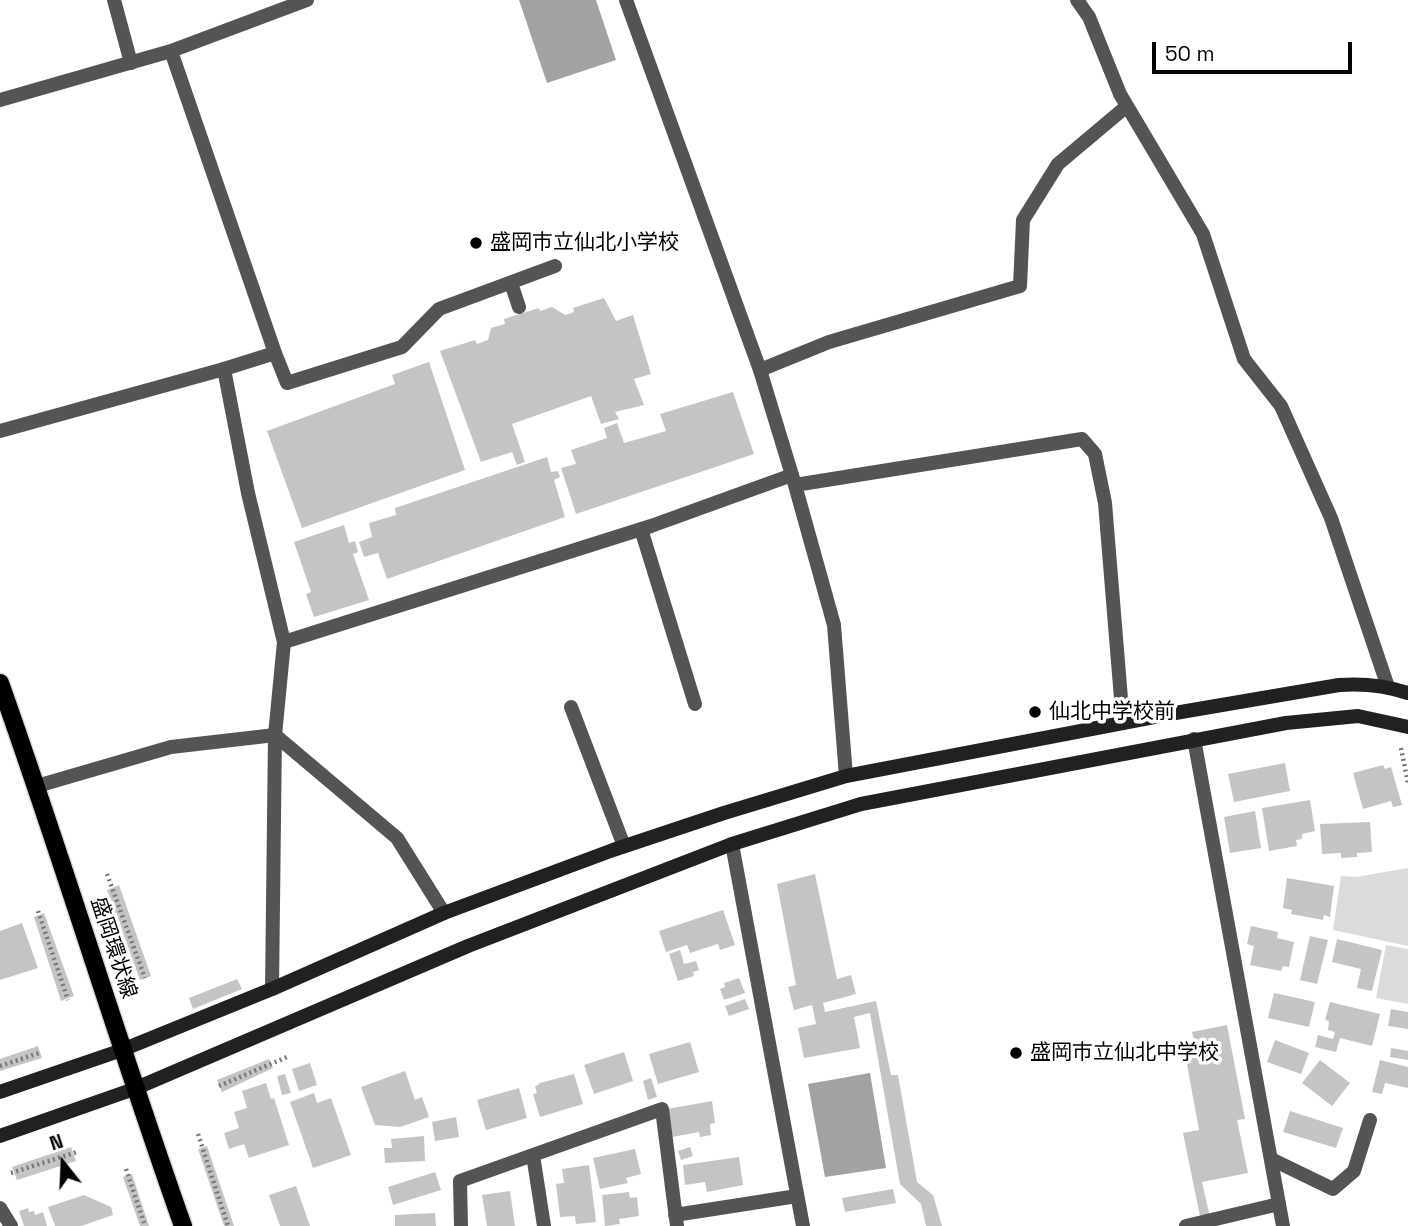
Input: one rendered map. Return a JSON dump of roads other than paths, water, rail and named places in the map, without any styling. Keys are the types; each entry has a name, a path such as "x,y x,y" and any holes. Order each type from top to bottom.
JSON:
{"main road":[{"name":"盛岡環状線","path":"0,683 37,786 135,1089 183,1226"}],"street":[{"path":"114,0 131,63"},
{"path":"0,100 171,51 307,0"},
{"path":"626,0 760,370 794,480 834,625 846,776"},
{"path":"1077,0 1089,18 1120,94 1203,234 1244,359 1281,406 1287,419 1331,518 1388,687"},
{"path":"171,51 287,383 402,347 439,309 555,266"},
{"path":"760,370 829,342 1020,286 1023,220 1058,164 1127,106"},
{"path":"511,283 519,307"},
{"path":"0,431 275,353"},
{"path":"224,369 248,493 284,642 275,735 272,989"},
{"path":"284,642 794,480 1082,439 1095,454 1105,503 1123,723"},
{"path":"641,529 695,704"},
{"path":"0,1092 122,1049 272,989 444,913 624,846 846,776 1339,685 1366,683 1408,693"},
{"path":"571,707 624,846"},
{"path":"0,1136 135,1089 468,946 733,844 861,804 1286,723 1359,716 1408,727"},
{"path":"37,786 171,747 275,735 397,838 444,913"},
{"path":"1194,739 1283,1226"},
{"path":"733,844 803,1226"},
{"path":"461,1226 460,1181 662,1109 676,1220 797,1196"},
{"path":"1270,1159 1333,1189 1354,1171 1370,1120"},
{"path":"533,1155 544,1226"},
{"path":"1186,1226 1279,1204"},
{"path":"0,1208 11,1226"}],"place":[{"name":"盛岡市立仙北小学校","path":"476,243"},
{"name":"仙北中学校前","path":"1035,712"},
{"name":"盛岡市立仙北中学校","path":"1016,1053"}]}
